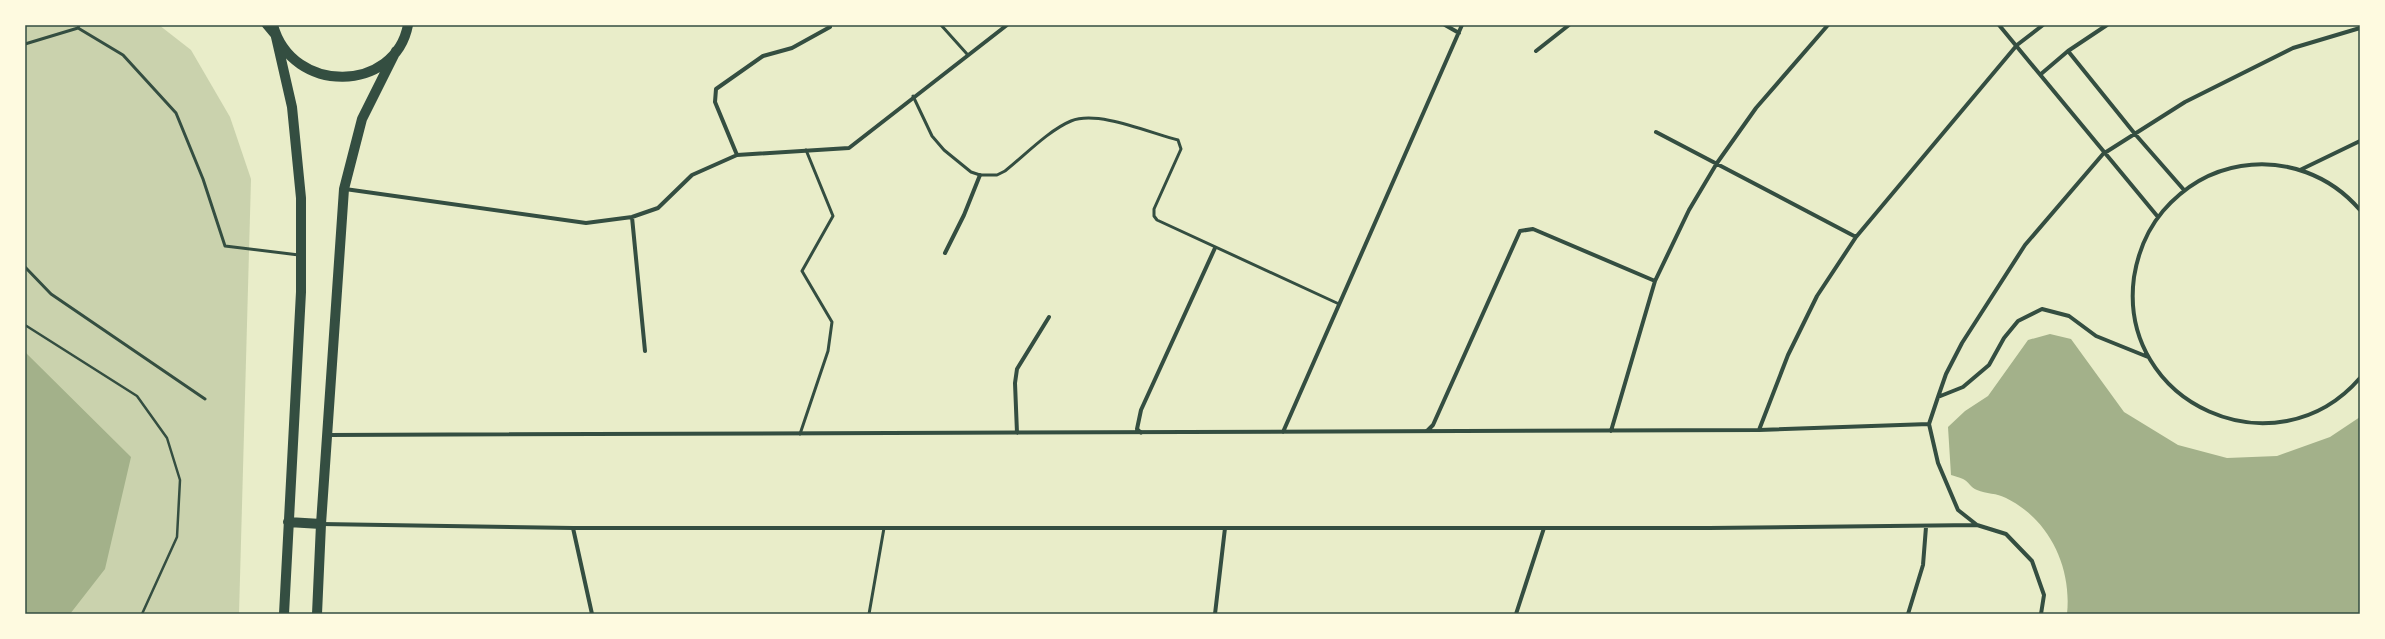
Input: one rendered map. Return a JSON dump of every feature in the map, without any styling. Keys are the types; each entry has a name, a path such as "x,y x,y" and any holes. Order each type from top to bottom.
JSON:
{"main road":[{"path":"266,25 290,57 310,71 334,78 358,76 379,67 396,52"},
{"path":"273,25 292,107 301,198 301,292 284,614"},
{"path":"317,614 321,524 344,189 362,119 409,27"},
{"path":"288,522 321,524"}],"street":[{"path":"344,189 586,223 632,218 658,208 692,175 737,155 849,148 913,96 1007,25"},
{"path":"1445,25 1459,33"},
{"path":"1283,432 1462,25"},
{"path":"1536,51 1569,25"},
{"path":"1611,431 1656,281 1689,210 1717,163 1756,108 1828,25"},
{"path":"1999,25 2041,74 2104,154 2158,217"},
{"path":"1759,430 1788,355 1817,296 1856,237 2017,45 2043,25"},
{"path":"2041,74 2068,51 2107,25"},
{"path":"737,155 715,102 716,89 763,56 792,48 830,27"},
{"path":"1976,525 1958,510 1938,463 1929,424 1946,374 1962,343 2025,245 2104,154 2185,102 2294,48 2360,28"},
{"path":"2068,51 2135,134 2184,190"},
{"path":"1656,132 1856,237"},
{"path":"2300,170 2360,141"},
{"path":"2360,210 2339,190 2323,180 2300,170 2270,164 2234,167 2199,180 2184,190 2158,217 2140,249 2133,286 2136,322 2149,357 2171,387 2195,405 2218,416 2254,424 2290,421 2308,416 2340,398 2360,378"},
{"path":"945,253 964,215 980,175"},
{"path":"632,218 644,351"},
{"path":"1427,431 1433,425 1520,231 1533,229 1656,281"},
{"path":"1141,432 1137,428 1141,410 1214,248"},
{"path":"1938,397 1963,387 1989,364 2004,338 2018,320 2042,309 2069,316 2096,336 2149,357"},
{"path":"1017,433 1015,383 1017,369 1049,317"},
{"path":"327,435 1759,430 1929,424"},
{"path":"321,524 572,528 1544,528 1926,527 1976,525 2006,534 2032,561 2044,595 2040,614"},
{"path":"1908,614 1923,565 1926,527"},
{"path":"572,528 592,614"},
{"path":"1215,614 1225,528"},
{"path":"1516,614 1544,528"}],"lane":[{"path":"941,25 967,54"},
{"path":"25,44 78,27 123,55 176,113 203,179 225,246 301,255"},
{"path":"913,96 937,144 971,172 980,175 997,175 1005,171 1060,127 1080,118 1103,120 1178,140 1181,149 1154,210 1154,216 1157,220 1214,248 1339,304"},
{"path":"800,434 828,351 832,322 802,271 833,216 806,150"},
{"path":"25,267 51,294 205,399"},
{"path":"869,614 884,528"}],"path":[{"path":"25,325 137,396 167,438 180,480 177,537 142,614"}],"shaded area":[{"path":"25,25 159,25 191,50 230,117 251,179 239,614 25,614"},
{"path":"2050,334 2071,339 2124,412 2178,445 2227,458 2277,456 2330,437 2360,417 2360,614 2067,614 2068,596 2066,579 2061,562 2046,532 2034,518 2021,507 2006,498 1977,490 1965,480 1951,475 1948,427 1965,411 1988,396 2028,340"},
{"path":"25,352 131,457 105,569 70,614 25,614"}]}
